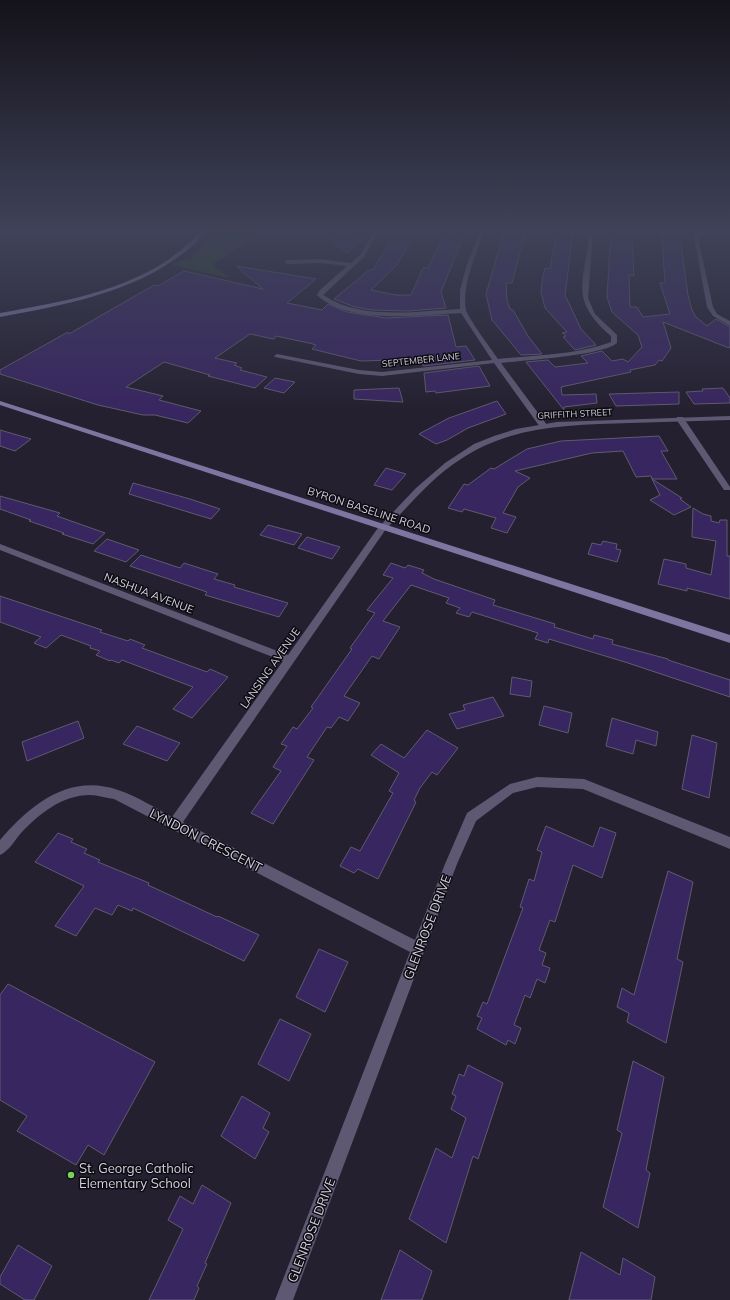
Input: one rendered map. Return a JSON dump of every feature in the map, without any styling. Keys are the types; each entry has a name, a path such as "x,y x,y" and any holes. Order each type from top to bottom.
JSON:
{"main road":[{"path":"0,315 88,297 106,291"},
{"name":"BYRON BASELINE ROAD","path":"0,403 730,639"}],"street":[{"path":"322,291 320,295 327,302 347,310 368,313 463,311"},
{"path":"463,291 463,311 496,361 543,425"},
{"name":"SEPTEMBER LANE","path":"277,356 359,372 382,374 579,352 601,348 614,343 614,335 602,326 592,314 585,298 586,291"},
{"path":"707,291 710,306 715,315 730,324"},
{"name":"GRIFFITH STREET","path":"383,527 431,478 458,456 493,437 526,427 543,425 730,418"},
{"path":"680,419 727,488"},
{"name":"LANSING AVENUE","path":"175,823 383,527"},
{"name":"NASHUA AVENUE","path":"0,547 290,660"},
{"name":"GLENROSE DRIVE","path":"284,1300 418,949 471,817 510,789 537,782 584,784 730,843"},
{"name":"LYNDON CRESCENT","path":"0,849 34,813 59,796 88,790 116,794 418,949"}],"building":[{"path":"144,291 302,291 287,303 322,310 328,304 347,312 386,318 448,315 456,347 466,346 475,360 423,366 422,359 361,361 312,349 316,345 309,343 276,336 274,339 250,334 215,358 237,363 234,365 242,368 240,370 267,377 255,388 208,376 210,375 164,362 126,387 163,396 159,400 201,411 188,423 155,415 143,415 98,405 0,374 0,370 68,332 69,334"},
{"path":"344,291 374,291 396,295 411,295 413,291 442,291 446,308 408,311 372,310 355,307 334,299"},
{"path":"487,291 506,291 507,300 510,309 513,310 528,336 542,354 521,355 492,320 486,294"},
{"path":"541,291 566,291 565,295 581,329 596,345 575,350 563,337 566,336 562,333 567,332 545,308"},
{"path":"607,291 629,291 630,307 637,307 643,317 670,314 662,291 687,291 692,310 696,317 707,326 716,319 730,327 730,347 729,348 663,322 671,348 662,361 659,360 655,365 630,370 631,372 561,387 562,395 596,394 597,403 564,407 564,410 526,362 548,360 555,367 588,363 581,356 602,351 612,361 623,359 628,362 642,347 638,335 612,312 607,297"},
{"path":"479,366 490,386 436,393 435,391 426,392 424,373"},
{"path":"275,378 295,382 284,393 264,388"},
{"path":"399,388 403,402 354,399 354,390"},
{"path":"723,388 730,398 730,403 694,404 686,392 703,391 702,389"},
{"path":"679,392 679,404 616,406 609,394"},
{"path":"497,401 506,414 468,428 447,440 436,444 419,434 449,418"},
{"path":"0,430 31,439 15,451 0,446"},
{"path":"659,436 668,451 661,451 677,479 652,479 651,476 636,477 623,451 592,453 515,471 530,478 518,487 503,513 516,517 507,533 491,528 496,518 464,509 462,512 448,508 464,484 468,485 491,468 494,469 527,449 561,441"},
{"path":"386,468 406,474 392,490 374,485"},
{"path":"652,479 682,498 680,499 691,507 674,515 650,500 660,495"},
{"path":"133,483 220,509 211,519 129,494"},
{"path":"0,496 60,513 57,516 105,533 93,544 62,534 64,533 0,509"},
{"path":"693,508 703,514 711,516 711,521 719,523 720,520 727,520 727,556 730,556 730,599 687,588 687,591 658,584 664,559 686,564 686,568 711,575 716,541 692,537"},
{"path":"268,525 302,534 294,545 260,535"},
{"path":"307,537 340,547 332,559 298,548"},
{"path":"107,539 139,550 126,562 94,551"},
{"path":"603,541 617,544 616,549 621,550 617,562 588,554 592,543 601,545"},
{"path":"141,555 180,568 184,563 218,574 214,579 235,585 234,587 288,603 279,617 205,595 207,592 130,566"},
{"path":"391,563 405,568 408,565 424,570 422,573 434,579 495,600 493,605 555,624 554,627 593,639 594,635 613,640 612,644 668,659 730,680 730,697 625,662 549,639 548,643 535,639 538,633 472,612 469,617 456,613 460,608 446,603 449,598 411,585 383,621 400,627 379,659 372,656 344,696 360,703 348,721 339,717 331,728 327,727 307,757 314,760 273,824 251,813 281,771 273,767 287,746 281,744 293,727 297,729 313,708 311,707 352,649 350,648 375,613 367,610 393,578 383,575"},
{"path":"0,596 102,630 100,632 128,641 130,639 145,645 142,648 207,672 210,669 228,677 192,718 173,709 193,687 122,660 119,663 110,661 96,655 100,651 90,648 91,646 61,635 46,648 34,643 41,637 0,622"},
{"path":"512,677 532,681 530,697 510,694"},
{"path":"493,697 504,716 457,729 449,714 465,710 463,705"},
{"path":"544,706 572,713 568,733 539,725"},
{"path":"612,718 658,732 656,746 636,740 633,754 606,746"},
{"path":"78,721 84,738 27,761 22,742"},
{"path":"137,726 180,743 167,761 123,744"},
{"path":"427,730 458,748 437,775 432,772 420,788 414,800 416,802 378,879 358,869 354,873 340,866 351,847 360,851 393,793 389,791 399,773 371,755 381,744 404,758"},
{"path":"692,735 717,743 709,798 682,789"},
{"path":"546,826 593,847 600,827 616,833 602,878 573,865 555,922 550,920 539,950 546,953 542,965 550,968 545,983 537,979 530,998 525,995 514,1025 521,1028 515,1044 508,1040 506,1045 477,1029 482,1018 477,1016 483,1002 487,1004 523,908 520,907 529,879 534,881 542,852 537,850"},
{"path":"58,833 73,839 71,842 87,849 84,853 100,860 98,862 149,883 148,885 259,935 244,961 133,908 132,911 118,905 112,915 95,908 76,936 55,926 84,886 35,862"},
{"path":"668,871 693,882 677,959 683,962 666,1043 627,1022 629,1013 617,1007 622,988 634,995"},
{"path":"319,949 348,962 325,1012 296,997"},
{"path":"8,984 155,1062 104,1155 88,1145 76,1165 17,1131 27,1116 0,1100 0,995"},
{"path":"280,1019 311,1034 289,1081 258,1064"},
{"path":"633,1061 664,1077 646,1170 650,1173 638,1228 603,1207 622,1133 617,1130"},
{"path":"468,1065 503,1083 478,1159 473,1156 446,1243 409,1219 436,1148 452,1158 466,1118 451,1109 456,1096 452,1094 459,1074 464,1076"},
{"path":"242,1096 270,1113 263,1128 269,1132 255,1159 221,1136"},
{"path":"202,1185 231,1203 205,1263 207,1264 197,1286 199,1288 194,1300 149,1300 183,1229 168,1220 180,1196 193,1204"},
{"path":"18,1245 52,1266 34,1300 25,1300 0,1284 0,1277"},
{"path":"400,1250 432,1271 422,1300 381,1300"},
{"path":"581,1252 620,1275 623,1258 655,1277 651,1300 569,1300"}],"place":[{"name":"St. George Catholic Elementary School","path":"71,1175"}]}
